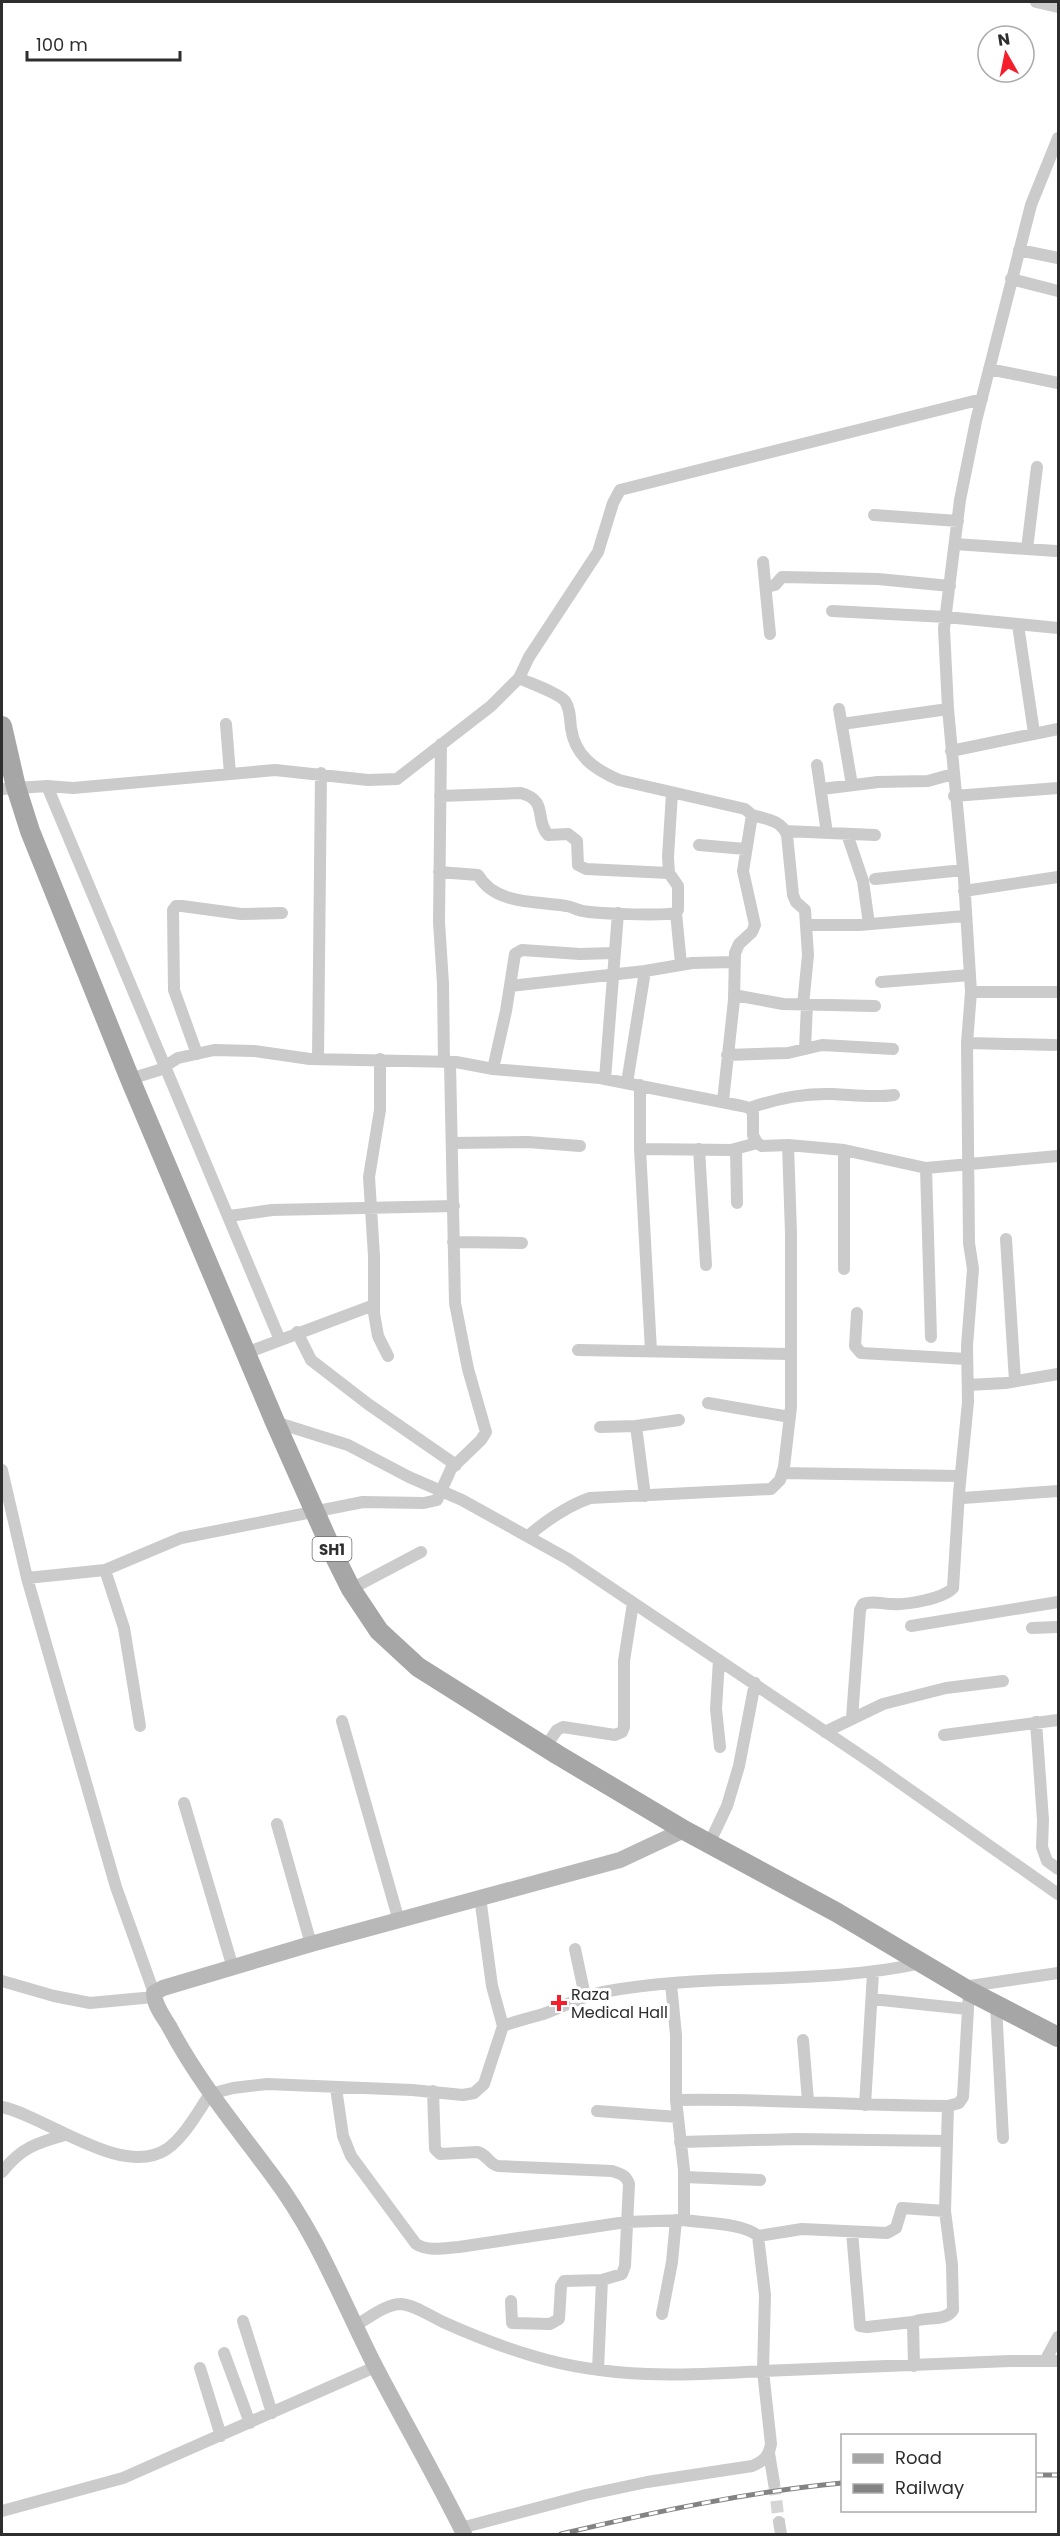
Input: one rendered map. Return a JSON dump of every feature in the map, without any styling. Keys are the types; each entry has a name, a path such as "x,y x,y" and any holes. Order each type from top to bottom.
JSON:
{"main road":[{"name":"SH1","path":"2,726 9,788 130,1079 275,1422 316,1513 351,1589 379,1631 418,1667 544,1747 684,1830 836,1912 922,1963 966,1995 996,2005 1059,2037"}],"street":[{"path":"1036,2 1059,7"},
{"path":"852,1718 862,1604 868,1602 910,1603 949,1592 953,1588 974,1269 969,1243 967,1043 971,992 964,916 963,870 954,796 944,629 957,521 989,369 1031,205 1059,138"},
{"path":"1019,250 1059,258"},
{"path":"1011,279 1059,291"},
{"path":"989,369 1059,382"},
{"path":"9,788 47,786 73,788 275,770 321,773 368,780 397,779 491,706 519,678 529,657 598,552 613,503 620,490 982,399"},
{"path":"1027,549 1037,467"},
{"path":"874,515 957,521"},
{"path":"955,544 1056,551"},
{"path":"763,562 770,634"},
{"path":"766,587 775,585 782,577 878,579 950,586"},
{"path":"832,611 946,617 1059,628"},
{"path":"1018,625 1034,733"},
{"path":"519,678 563,698 568,707 573,743 580,753 602,772 619,780 745,809 752,815 779,823 785,831 793,895 796,902 805,910 808,955 805,1049"},
{"path":"839,709 852,785"},
{"path":"842,724 948,709"},
{"path":"226,724 231,774"},
{"path":"951,751 1059,729"},
{"path":"27,1578 105,1570 181,1538 363,1502 432,1503 437,1500 456,1465 486,1432 468,1369 455,1303 452,1143 439,872 441,744"},
{"path":"817,765 827,833"},
{"path":"318,1059 321,773"},
{"path":"822,789 878,782 928,781 953,774"},
{"path":"47,786 100,917 230,1216 280,1340"},
{"path":"954,796 1059,788"},
{"path":"440,796 521,793 531,796 538,803 548,835 568,834 576,841 578,865 586,869 669,873"},
{"path":"672,793 669,873 678,886 676,913 681,964"},
{"path":"723,1101 734,995 735,962 739,944 746,939 755,925 742,871 752,815"},
{"path":"785,831 875,836"},
{"path":"847,834 863,881 869,924"},
{"path":"699,845 745,849"},
{"path":"875,879 963,870"},
{"path":"439,872 478,875 484,885 492,890 525,902 565,905 579,911 676,913"},
{"path":"964,891 1059,877"},
{"path":"197,1054 174,990 173,910 176,906 182,906 241,914 282,913"},
{"path":"606,1079 618,913"},
{"path":"806,925 869,924 964,916"},
{"path":"493,1069 515,954 522,950 580,954 615,953"},
{"path":"510,986 562,982 707,961 735,962"},
{"path":"645,971 634,1084 640,1149 651,1351"},
{"path":"881,982 970,975"},
{"path":"971,992 1059,992"},
{"path":"734,995 783,1004 875,1006"},
{"path":"967,1043 1055,1045"},
{"path":"727,1055 788,1053 822,1045 893,1049"},
{"path":"130,1079 178,1058 214,1050 254,1051 318,1059 447,1062 493,1069 606,1079 750,1108 784,1096 830,1094 869,1098 894,1095"},
{"path":"380,1059 380,1110 370,1162 371,1206 374,1305 378,1336 388,1356"},
{"path":"750,1108 753,1114 753,1135 757,1143 762,1146 788,1145 844,1150 926,1168 1059,1156"},
{"path":"452,1143 528,1142 580,1146"},
{"path":"640,1149 736,1149 757,1143"},
{"path":"528,1536 546,1520 579,1502 601,1496 645,1496 771,1489 780,1480 790,1417 788,1145"},
{"path":"699,1149 706,1265"},
{"path":"736,1149 737,1203"},
{"path":"844,1150 844,1269"},
{"path":"926,1168 931,1336"},
{"path":"230,1216 272,1210 371,1206 454,1206"},
{"path":"1006,1239 1015,1381"},
{"path":"453,1242 522,1243"},
{"path":"246,1353 374,1305"},
{"path":"857,1313 855,1346 861,1353 967,1359"},
{"path":"297,1332 311,1360 368,1404 456,1465"},
{"path":"579,1350 790,1354"},
{"path":"968,1385 1059,1374"},
{"path":"708,1403 790,1417"},
{"path":"600,1427 636,1426 679,1420"},
{"path":"275,1422 348,1445 528,1536 568,1559 754,1683 1059,1894"},
{"path":"636,1426 645,1496"},
{"path":"2,1470 27,1578 116,1887 154,1995 176,2040 210,2094 272,2174 323,2253 375,2367 462,2531 636,2484 752,2466 761,2463 769,2453"},
{"path":"782,1473 959,1476"},
{"path":"959,1493 963,1498 1059,1491"},
{"path":"351,1589 421,1552"},
{"path":"105,1570 124,1628 140,1726"},
{"path":"911,1626 1059,1602"},
{"path":"544,1747 557,1730 563,1727 615,1735 622,1732 624,1727 624,1661 633,1603"},
{"path":"1032,1628 1059,1627"},
{"path":"719,1660 716,1718 720,1747"},
{"path":"825,1732 883,1704 946,1688 1003,1681"},
{"path":"709,1844 727,1806 739,1766 754,1683"},
{"path":"945,1735 1059,1720"},
{"path":"342,1721 399,1921"},
{"path":"1036,1722 1042,1847 1047,1861 1059,1869"},
{"path":"184,1803 233,1968"},
{"path":"277,1824 311,1944"},
{"path":"2,1982 90,2003 154,1995 163,1988 311,1944 620,1860 684,1830"},
{"path":"2,2107 24,2115 79,2142 124,2155 155,2154 166,2148 181,2135 210,2094 233,2088 267,2084 433,2091 463,2095 474,2093 481,2089 489,2072 503,2026 492,1986 480,1897"},
{"path":"575,1949 585,1996"},
{"path":"503,2026 545,2013 585,1996 671,1984 873,1972 922,1963"},
{"path":"865,2105 873,1972"},
{"path":"872,1999 966,1995 1059,1973"},
{"path":"662,2314 680,2220 684,2177 676,2100 676,2035 671,1984"},
{"path":"676,2100 808,2101 865,2105 948,2106 959,2103 963,2097 966,1995"},
{"path":"996,2005 1003,2138"},
{"path":"803,2040 808,2101"},
{"path":"336,2088 343,2136 351,2156 420,2247 432,2249 459,2247 626,2222 680,2220 721,2224 752,2232 758,2236 795,2229 884,2234 892,2232 903,2208 945,2211"},
{"path":"433,2091 436,2152 444,2155 482,2153 498,2166 612,2171 623,2175 629,2184 624,2272 620,2276 602,2280 564,2281 561,2286 559,2319 550,2324 520,2325 513,2323 511,2301"},
{"path":"852,2232 860,2326 914,2322 946,2316 953,2310 952,2265 945,2211 948,2106"},
{"path":"597,2112 678,2117"},
{"path":"2,2172 22,2151 35,2144 65,2135"},
{"path":"680,2142 853,2138 947,2141"},
{"path":"684,2177 760,2180"},
{"path":"758,2236 765,2295 763,2371 771,2444 769,2453 774,2483"},
{"path":"598,2370 602,2280"},
{"path":"356,2325 392,2306 407,2305 452,2326 533,2356 598,2370 659,2376 1059,2361"},
{"path":"243,2321 272,2413"},
{"path":"914,2322 914,2367"},
{"path":"1045,2361 1059,2337"},
{"path":"224,2353 250,2423"},
{"path":"2,2511 123,2478 375,2367"},
{"path":"200,2368 221,2436"}],"tunnel":[{"path":"774,2483 779,2522"}],"railway":[{"path":"1036,2475 1058,2475"},
{"path":"561,2534 701,2504 841,2483"}],"place":[{"name":"Raza Medical Hall","path":"559,2003"}]}
